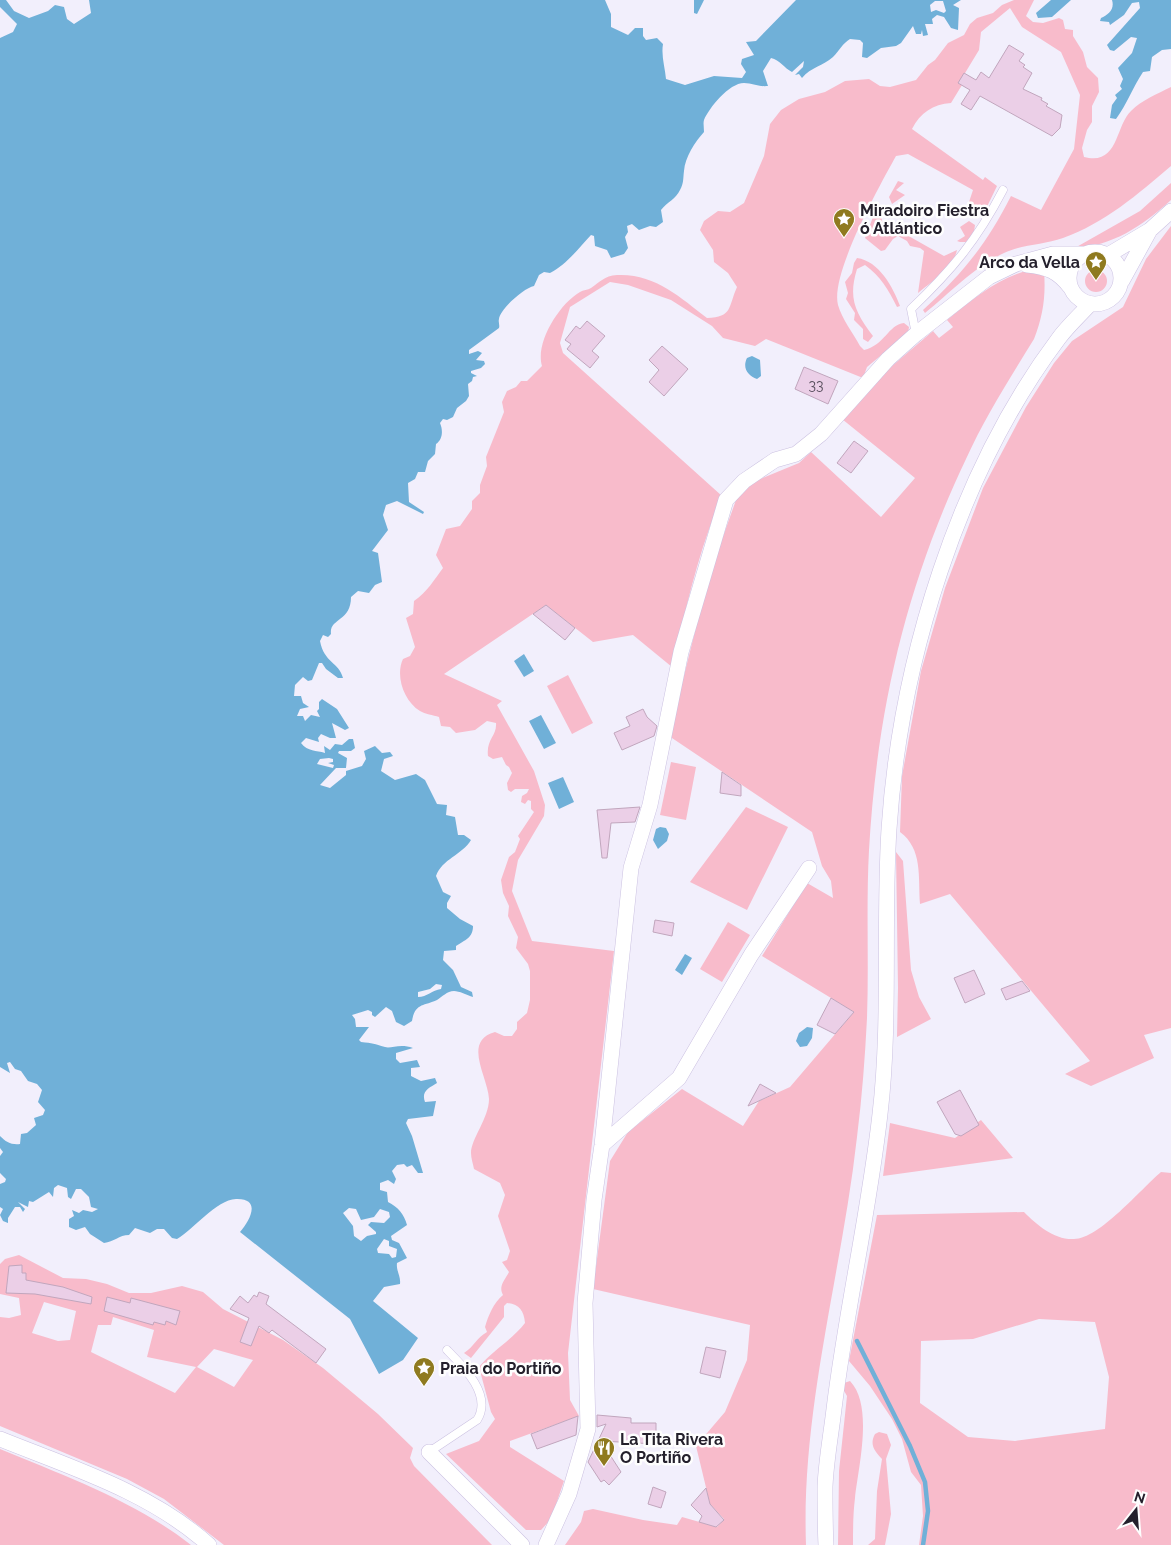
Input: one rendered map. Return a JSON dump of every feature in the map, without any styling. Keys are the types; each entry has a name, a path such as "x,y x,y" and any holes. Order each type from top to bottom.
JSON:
{"street":[{"path":"1108,255 1150,230 1171,211"},
{"path":"826,1545 825,1484 839,1365 867,1207 881,1110 889,832 907,696 931,602 954,534 987,458 1028,383 1061,335 1090,304 1108,302 1120,289 1122,281 1150,230"},
{"path":"546,1545 569,1494 588,1429 585,1303 594,1200 602,1145 631,868 650,805 681,652 726,500 744,481 775,460 796,454 822,434 888,358 988,277 1016,264 1053,254 1101,253 1108,255 1119,266 1122,281"},
{"path":"1061,335 1073,292 1070,270 1080,257 1087,254"},
{"path":"1016,264 1045,266 1063,277 1073,292 1090,304"},
{"path":"602,1145 679,1078 751,955 809,868"},
{"path":"0,1439 79,1470 154,1504 192,1530 209,1545"},
{"path":"429,1452 522,1545"}],"lane":[{"path":"916,334 911,309 943,279 964,254 985,224 1003,190"},
{"path":"429,1452 477,1420 482,1412 482,1402 470,1373 446,1350"}],"shaded area":[{"path":"1014,0 1034,0 1026,16 1033,22 1043,23 1059,18 1063,20 1065,29 1073,30 1073,36 1083,52 1087,67 1098,78 1099,92 1092,106 1092,122 1087,130 1082,148 1084,157 1095,158 1104,156 1115,143 1131,111 1145,100 1171,87 1171,166 1120,207 1078,232 1063,238 1019,248 993,258 973,272 925,313 923,310 973,258 1011,196 1041,210 1074,149 1080,95 1061,52 1022,27 1010,8 981,32 979,50 959,83 962,85 951,103 938,105 928,110 919,118 912,129 983,180 985,177 997,186 983,215 972,210 968,205 973,190 908,154 896,156 858,230 849,252 841,273 838,305 860,346 864,350 877,344 894,327 904,323 909,327 908,333 867,367 863,378 766,339 755,346 723,338 712,326 671,300 628,285 610,282 570,307 560,343 563,353 722,496 699,559 672,667 633,635 593,642 546,605 444,674 502,701 497,705 534,771 545,805 544,816 518,860 512,891 532,941 614,951 568,1353 570,1400 579,1416 510,1441 510,1447 564,1481 551,1519 541,1530 526,1530 446,1454 479,1441 495,1419 491,1412 479,1367 525,1323 520,1309 515,1305 507,1303 504,1306 504,1317 471,1358 464,1353 487,1332 485,1327 488,1318 494,1305 503,1295 501,1289 509,1272 502,1262 507,1260 510,1251 498,1216 505,1195 500,1183 474,1169 471,1153 486,1113 489,1099 479,1061 478,1051 480,1043 485,1037 495,1032 504,1036 512,1036 517,1029 517,1022 527,1013 530,1000 530,971 528,964 516,948 518,937 508,916 509,906 503,893 501,880 509,857 515,852 520,839 518,836 534,812 531,809 531,801 528,800 525,804 521,802 522,796 529,789 515,789 511,792 508,790 507,783 512,773 509,767 502,757 493,759 488,756 496,723 487,721 475,730 456,733 450,727 441,726 439,717 427,714 414,707 405,695 402,688 401,666 403,659 410,656 415,647 406,618 413,614 414,601 427,590 443,568 436,555 446,529 460,526 472,509 472,501 480,493 480,485 487,466 486,457 504,412 502,402 507,391 516,387 521,381 527,381 542,366 542,346 545,336 564,305 580,292 591,288 605,278 617,275 630,275 655,282 666,288 707,318 721,316 726,313 737,287 728,273 714,262 713,250 700,230 704,221 718,211 730,212 744,203 764,156 770,124 781,110 799,99 825,92 845,81 869,79 880,86 890,87 916,80 948,43 964,35 970,24 977,18 993,13 1002,5"},
{"path":"898,181 904,183 896,190 905,195 892,204 889,197"},
{"path":"1171,183 1171,200 1138,226 1114,239 1088,247 1073,249 1140,211"},
{"path":"878,204 880,204 882,221 944,256 957,250 947,268 918,293 924,251 910,246 907,241 898,236 893,239 885,250 881,251 865,238"},
{"path":"969,221 975,225 974,232 966,242 957,241 965,236 960,227"},
{"path":"1171,226 1171,1028 1144,1035 1154,1058 1091,1086 1065,1074 1090,1061 950,894 920,904 916,855 913,847 900,832 902,776 921,671 945,588 983,488 1026,407 1054,363 1072,341 1123,307 1146,259"},
{"path":"857,258 865,260 878,269 889,283 900,306 897,307 884,284 871,270 865,265 857,269 854,279 853,297 858,312 873,336 868,342 863,339 863,329 854,320 855,313 846,299 848,293 845,282 852,273"},
{"path":"1034,269 1044,271 1045,280 1042,314 1034,339 981,428 945,506 911,601 887,698 873,798 869,850 867,1018 862,1092 850,1188 816,1391 806,1494 806,1545 565,1545 581,1522 584,1511 593,1509 677,1525 682,1517 717,1527 724,1519 710,1504 696,1446 725,1412 747,1360 750,1325 593,1289 610,1161 628,1132 682,1089 743,1126 759,1101 790,1087 854,1012 762,956 807,883 833,898 831,881 822,866 812,832 669,736 708,579 736,500 753,482 799,463 811,452 881,517 915,478 842,419 878,378 933,331 939,338 953,327 947,320 967,304 999,282"},
{"path":"1092,270 1100,270 1107,277 1107,285 1100,292 1092,292 1085,285 1085,277"},
{"path":"568,675 593,723 572,734 547,686"},
{"path":"671,762 696,767 686,820 660,815"},
{"path":"746,807 788,827 747,910 690,882"},
{"path":"896,852 903,861 911,970 919,997 931,1019 897,1037 898,988"},
{"path":"728,922 750,935 722,982 700,969"},
{"path":"981,1120 1013,1158 883,1176 890,1123 955,1138"},
{"path":"1161,1172 1171,1173 1171,1545 919,1545 923,1516 921,1485 911,1472 902,1439 892,1419 870,1386 849,1361 877,1215 1024,1212 1040,1227 1060,1237 1074,1239 1084,1237 1107,1222","holes":["1039,1319 1095,1322 1109,1377 1105,1429 1015,1441 968,1437 920,1403 921,1341 973,1339"]},
{"path":"19,1255 63,1278 86,1279 107,1284 129,1293 151,1293 182,1286 203,1292 223,1309 283,1340 323,1368 378,1414 413,1448 410,1458 414,1466 492,1545 224,1545 164,1499 127,1479 0,1426 0,1317 9,1318 21,1315 19,1298 0,1294 0,1264 5,1259","holes":["44,1302 76,1311 70,1340 58,1341 32,1333","113,1317 154,1330 147,1357 196,1367 175,1393 91,1352 98,1325 111,1325","214,1349 253,1360 234,1387 197,1367"]},
{"path":"850,1381 857,1392 861,1406 863,1438 854,1504 853,1545 838,1545 839,1471 847,1396 843,1389 844,1383"},
{"path":"879,1432 887,1434 891,1445 886,1459 891,1514 885,1545 868,1545 875,1539 877,1491 882,1459 875,1450 873,1438"},
{"path":"0,1449 123,1502 147,1515 191,1545 0,1545"}],"water":[{"path":"0,0 6,0 14,11 29,18 48,11 55,5 64,7 67,19 74,24 91,13 89,0 605,0 611,14 611,27 628,35 635,28 643,28 643,36 646,40 657,38 663,44 666,79 685,85 714,76 742,78 746,72 741,64 742,59 754,55 746,42 756,41 796,0 961,0 953,5 959,8 958,30 951,28 944,17 937,15 932,19 933,24 925,24 928,35 923,36 922,30 921,34 916,34 913,26 901,43 896,46 881,48 867,58 862,57 863,43 860,40 850,39 833,57 809,71 802,78 799,74 795,75 803,67 804,61 792,72 777,60 771,58 763,71 768,86 747,83 738,84 720,97 710,109 704,120 704,132 686,160 683,183 676,196 661,210 663,222 656,227 650,226 639,230 632,224 627,226 628,232 625,237 628,248 624,254 611,258 607,250 595,246 594,236 591,235 561,266 550,273 544,272 539,275 534,286 524,291 503,310 500,315 499,328 469,350 469,354 478,351 482,353 476,360 484,361 485,364 481,368 471,371 471,373 477,376 473,377 472,381 468,384 469,396 457,408 453,417 447,420 443,419 440,423 442,431 441,437 436,444 435,454 428,461 425,472 418,472 415,479 408,483 409,502 424,512 423,514 397,501 386,505 383,515 388,530 372,551 378,553 382,582 375,585 369,593 358,591 351,597 348,611 333,625 331,634 328,637 323,635 320,641 325,654 343,678 338,678 326,669 322,663 319,663 312,680 308,681 303,677 295,685 294,696 301,696 303,703 309,707 300,709 297,716 303,716 305,721 311,715 320,717 317,711 319,709 319,702 322,699 337,709 349,728 345,730 332,723 336,738 330,738 321,734 318,738 319,742 306,738 301,743 304,746 325,753 324,746 330,750 335,744 342,745 349,739 353,739 355,748 351,751 339,751 338,753 347,758 346,768 336,768 320,785 330,788 346,775 346,771 362,766 366,759 364,751 375,746 382,753 390,752 393,756 384,759 381,771 395,780 416,774 425,780 437,804 447,805 446,815 455,817 458,835 464,835 471,840 463,850 443,865 436,876 443,892 451,896 447,903 447,908 460,919 473,926 470,936 456,946 456,950 444,951 443,960 453,970 461,987 472,992 473,997 451,991 437,1000 418,1008 413,1015 412,1021 404,1026 396,1022 392,1011 386,1007 375,1017 368,1010 352,1015 355,1019 356,1027 369,1027 359,1040 361,1042 387,1047 404,1046 413,1048 396,1053 396,1059 400,1063 417,1060 420,1067 411,1068 411,1076 421,1081 435,1078 437,1083 426,1090 424,1095 425,1102 436,1101 433,1116 408,1119 406,1123 423,1173 418,1173 412,1165 407,1167 404,1164 397,1165 392,1171 396,1179 394,1184 388,1180 380,1183 380,1190 387,1192 388,1202 400,1211 406,1221 407,1225 391,1236 392,1240 399,1243 407,1258 397,1263 400,1284 384,1287 373,1301 418,1338 403,1360 379,1374 350,1319 240,1232 252,1211 249,1202 236,1199 221,1204 177,1239 172,1238 164,1229 157,1229 150,1233 135,1228 129,1235 104,1243 90,1234 85,1227 76,1230 69,1227 69,1219 74,1216 72,1210 79,1213 83,1210 92,1212 98,1209 91,1207 89,1197 81,1189 76,1189 71,1199 68,1197 67,1188 58,1185 54,1188 53,1197 49,1192 33,1202 29,1201 28,1207 18,1202 25,1209 23,1212 20,1207 15,1207 8,1218 8,1223 3,1221 0,1215 3,1209 0,1207 0,1184 5,1182 6,1179 0,1173 0,1156 3,1152 0,1148 0,1136 9,1143 20,1144 21,1134 27,1133 36,1125 34,1118 43,1115 45,1110 38,1102 42,1090 37,1084 28,1081 21,1071 15,1069 10,1062 7,1063 10,1073 0,1067 0,38 13,32 17,24 0,7","holes":["935,1 943,1 946,11 944,13 936,10 931,12 930,5","320,759 333,759 333,762 328,763 334,765 333,768 317,764","436,984 442,985 441,989 418,997 418,992 430,989","349,1208 356,1209 361,1220 374,1217 380,1209 389,1212 390,1217 384,1223 371,1222 368,1225 376,1234 367,1236 361,1241 354,1236 353,1226 343,1213","384,1239 389,1241 389,1246 397,1249 396,1257 392,1258 389,1254 378,1253 377,1249"]},
{"path":"694,0 704,0 697,14 694,13"},
{"path":"1051,0 1071,0 1052,17 1038,18 1036,13"},
{"path":"1112,0 1171,0 1171,49 1162,50 1152,57 1150,71 1143,72 1116,119 1110,118 1112,105 1117,98 1115,95 1122,89 1120,86 1123,79 1118,68 1132,53 1137,38 1131,37 1114,51 1110,50 1107,45 1140,8 1139,2 1132,3 1124,15 1110,25 1109,22 1100,21 1112,9"},
{"path":"752,356 760,360 761,376 757,379 749,374 745,365 747,358"},
{"path":"524,654 534,671 524,677 514,661"},
{"path":"541,715 556,743 544,749 529,721"},
{"path":"563,777 574,802 559,809 548,783"},
{"path":"660,827 666,828 669,834 667,841 658,849 653,840 656,829"},
{"path":"685,954 692,958 682,975 675,970"},
{"path":"807,1027 813,1028 812,1038 807,1046 800,1047 796,1041 799,1033"}],"building":[{"path":"1009,45 1024,54 1019,61 1025,65 1023,67 1032,73 1023,89 1042,98 1041,100 1048,104 1046,106 1062,115 1060,128 1052,136 980,96 971,110 961,104 970,90 958,83 964,73 976,80 981,72 989,78"},
{"path":"587,321 605,336 592,351 599,357 590,368 567,349 571,344 565,340 576,326 580,329"},
{"path":"662,346 688,369 664,396 649,382 659,370 649,360"},
{"path":"804,367 838,381 828,404 795,389"},
{"path":"854,441 868,451 851,473 837,463"},
{"path":"546,605 575,628 565,640 533,614"},
{"path":"643,709 647,717 657,726 654,736 622,750 614,733 630,726 626,717"},
{"path":"722,772 741,785 741,796 720,793"},
{"path":"640,807 635,822 611,823 607,858 602,858 597,810"},
{"path":"655,920 674,923 672,936 653,932"},
{"path":"974,970 985,994 965,1003 954,978"},
{"path":"1022,981 1030,991 1006,1000 1001,989"},
{"path":"831,998 854,1012 835,1034 817,1025"},
{"path":"760,1084 776,1093 748,1106"},
{"path":"960,1090 979,1125 961,1136 955,1134 937,1102"},
{"path":"22,1265 22,1273 26,1273 26,1280 63,1287 92,1297 91,1304 35,1294 6,1293 9,1266"},
{"path":"259,1292 269,1296 266,1304 326,1349 316,1363 272,1330 269,1333 259,1326 251,1346 240,1342 249,1318 230,1309 240,1296 248,1303 254,1295 257,1297"},
{"path":"107,1297 130,1303 131,1298 180,1311 176,1325 166,1321 165,1325 154,1322 153,1325 104,1311"},
{"path":"706,1347 726,1351 720,1378 700,1373"},
{"path":"597,1415 631,1418 631,1423 656,1423 656,1444 601,1441 621,1472 609,1485 604,1480 601,1482 588,1462 606,1424 597,1427"},
{"path":"578,1416 576,1435 537,1449 531,1434"},
{"path":"653,1487 666,1492 661,1508 648,1504"},
{"path":"706,1488 710,1504 724,1520 716,1527 699,1522 702,1516 691,1505"}],"waterway":[{"path":"857,1341 910,1446 925,1482 928,1511 923,1545"}],"place":[{"name":"Miradoiro Fiestra ó Atlántico","path":"844,238"},
{"name":"Arco da Vella","path":"1096,281"},
{"name":"Praia do Portiño","path":"424,1387"},
{"name":"La Tita Rivera O Portiño","path":"604,1467"}]}
